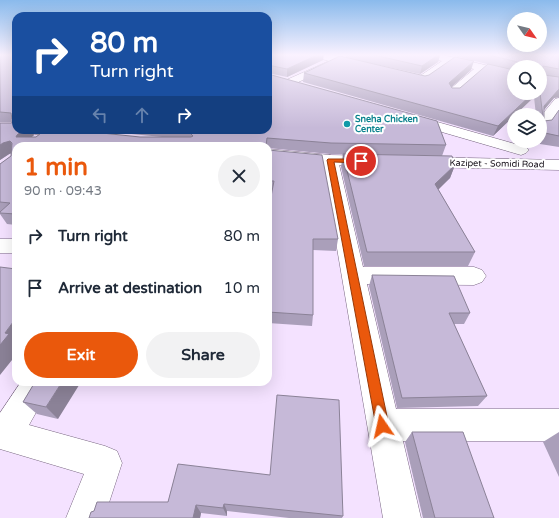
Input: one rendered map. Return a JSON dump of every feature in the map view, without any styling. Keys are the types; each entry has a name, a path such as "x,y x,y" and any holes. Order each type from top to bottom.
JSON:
{"street":[{"path":"276,79 311,89"},
{"path":"288,83 296,79"},
{"path":"453,92 468,79"},
{"path":"547,117 559,102"},
{"path":"394,113 507,141"},
{"path":"74,134 88,136"},
{"path":"512,164 524,148"},
{"path":"272,154 330,160 386,162"},
{"path":"330,160 354,275 382,426 402,518"},
{"name":"Kazipet - Somidi Road","path":"409,162 559,165"},
{"path":"0,246 12,246"},
{"path":"354,275 474,276"},
{"path":"35,386 2,433 105,463 85,518"},
{"path":"382,426 559,425"}],"building":[{"path":"0,79 12,79 12,119 11,113 0,112"},
{"path":"272,79 287,79 437,121 446,145 331,143 267,138 266,142 12,143 10,141 0,145 0,123 12,123 12,134 18,134 16,137 36,137 40,134 111,134 140,137 193,136 191,134 272,134"},
{"path":"327,79 453,79 449,83 452,88 460,88 470,79 507,79 507,100 526,100 517,108 507,108 507,118 498,126"},
{"path":"547,79 559,79 559,89 544,106 544,108 542,108 541,100 547,100"},
{"path":"559,110 559,136 547,133 547,121 552,120"},
{"path":"12,143 12,214 0,213 10,203 0,202 0,164 11,156"},
{"path":"272,150 322,155 338,239 313,239 313,315 272,312 272,191 274,181 272,181"},
{"path":"343,154 452,156 455,165 435,184 475,252 367,252"},
{"path":"0,267 12,268 12,323 5,333 9,334 0,345"},
{"path":"372,275 454,276 470,313 449,313 487,396 402,398"},
{"path":"33,386 59,386 46,407 23,402"},
{"path":"277,395 339,400 343,516 224,504 223,508 196,505 193,518 89,518 91,512 94,511 97,502 168,502 178,464 270,475"},
{"path":"412,432 463,432 494,518 435,518"}],"place":[{"name":"Sneha Chicken Center","path":"347,124"}],"route":[{"path":"361,161 330,160 354,275 382,426"}]}
